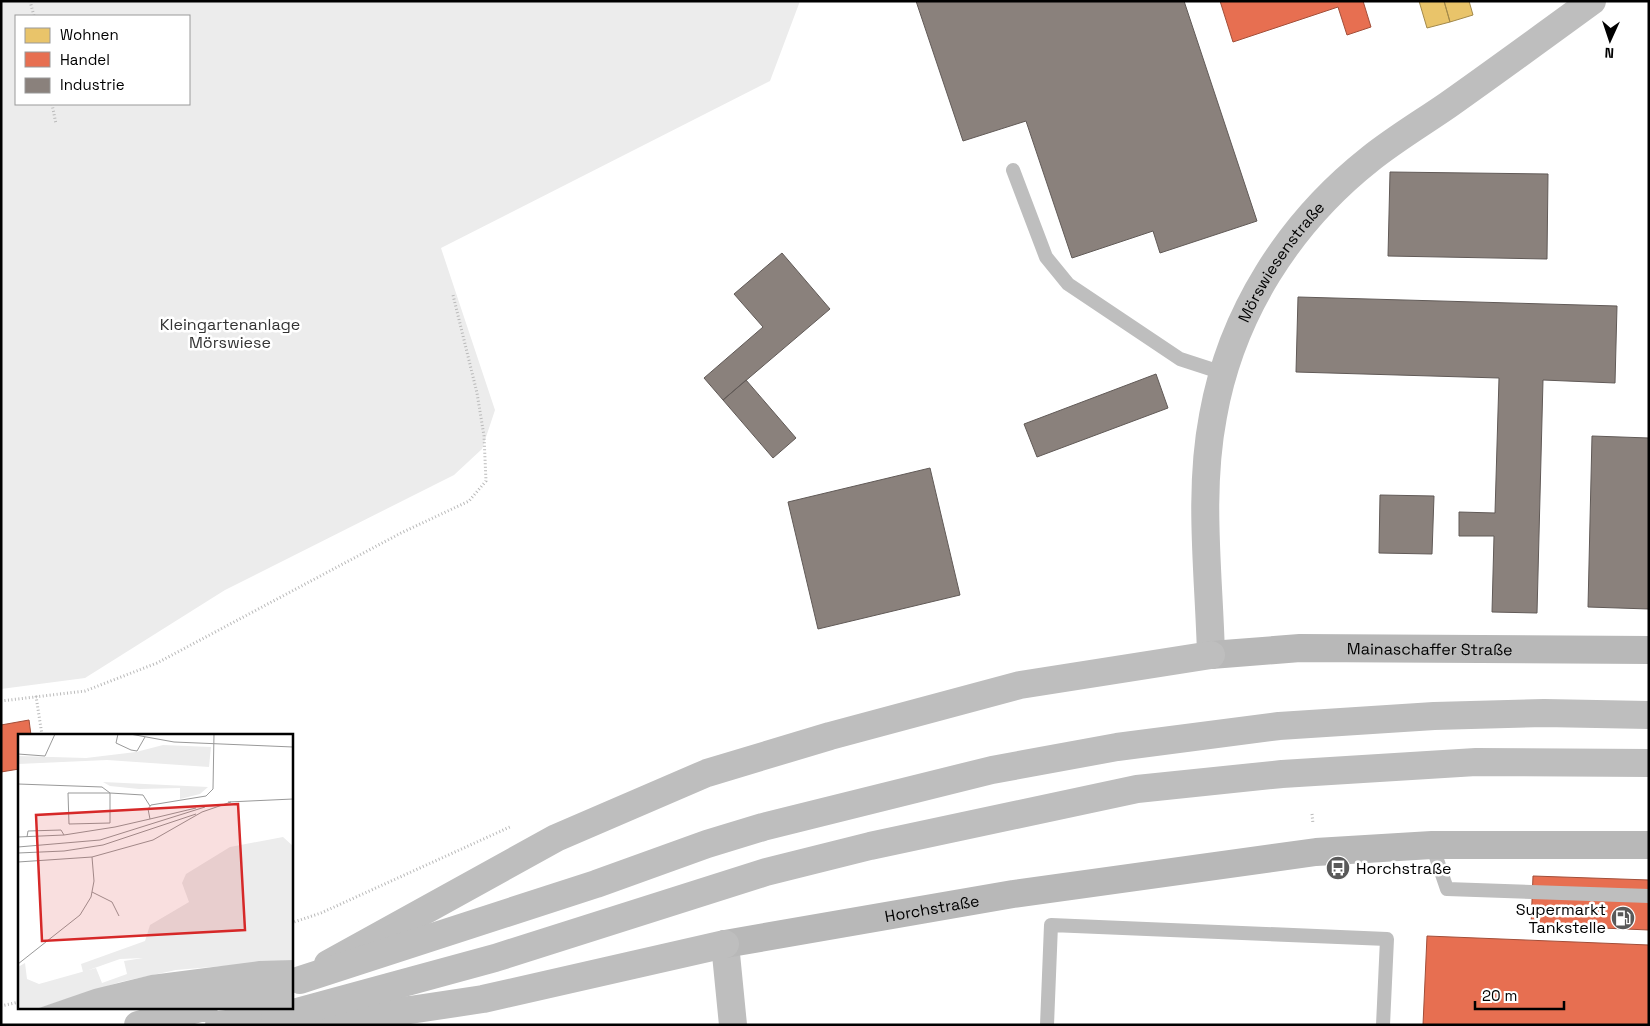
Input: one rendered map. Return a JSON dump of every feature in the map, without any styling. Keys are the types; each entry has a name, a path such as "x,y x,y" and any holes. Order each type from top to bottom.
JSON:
{"main road":[{"name":"Mörswiesenstraße","path":"1211,654 1206,504 1207,459 1212,417 1223,373 1238,331 1256,293 1293,235 1332,192 1371,158 1592,1"},
{"path":"296,981 556,838 707,773 830,736 1020,685 1211,654"},
{"path":"296,981 596,884 745,832 857,803 1002,769 1117,747 1279,726 1434,716 1544,713 1649,715"},
{"path":"275,1018 495,958 766,872 870,846 1137,790 1282,774 1476,762 1649,764"},
{"path":"220,1025 275,1018 410,1010 483,999 725,944 733,1025"},
{"path":"138,1025 200,1008"}],"street":[{"name":"Mainaschaffer Straße","path":"1211,654 1300,648 1649,650"},
{"name":"Horchstraße","path":"725,944 1033,891 1316,852 1432,845 1649,845"}],"lane":[{"path":"1013,170 1046,257 1068,284 1180,359 1223,373"},
{"path":"1432,845 1447,889 1649,896"},
{"path":"1047,1025 1051,925 1387,939 1383,1025"}],"path":[{"path":"30,1 34,15"},
{"path":"52,105 56,124"},
{"path":"1,701 85,691 157,663 401,533 469,501 486,481 484,436 477,393 453,295"},
{"path":"36,696 42,734"},
{"path":"1,1006 18,1002"}],"green space":[{"name":"Kleingartenanlage Mörswiese","path":"1,1 800,1 770,81 441,248 495,410 482,449 454,475 225,590 85,678 1,689"}],"building: Wohnen":[{"path":"1419,1 1444,1 1450,22 1427,28"},
{"path":"1444,1 1469,1 1473,15 1450,22"}],"building: Handel":[{"path":"1220,1 1363,1 1371,27 1347,35 1338,7 1233,42"},
{"path":"29,720 31,734 18,734 18,769 1,772 1,725"},
{"path":"1533,876 1649,880 1649,930 1531,925"},
{"path":"1427,936 1649,945 1649,1025 1423,1025"}],"building: Industrie":[{"path":"916,1 1184,1 1257,221 1160,253 1153,231 1072,258 1026,121 963,141"},
{"path":"1390,172 1548,174 1547,259 1388,256"},
{"path":"782,253 830,309 723,400 704,378 763,327 734,294"},
{"path":"1298,297 1617,306 1615,383 1543,380 1537,613 1492,612 1494,536 1459,536 1459,512 1495,513 1499,378 1296,372"},
{"path":"1156,374 1168,408 1037,457 1024,424"},
{"path":"746,380 796,438 773,458 723,400"},
{"path":"1592,436 1649,438 1649,609 1588,607"},
{"path":"930,468 960,595 818,629 788,502"},
{"path":"1380,495 1434,496 1432,554 1379,553"}],"place":[{"name":"Horchstraße","path":"1338,868"},
{"name":"Supermarkt Tankstelle","path":"1623,918"}]}
